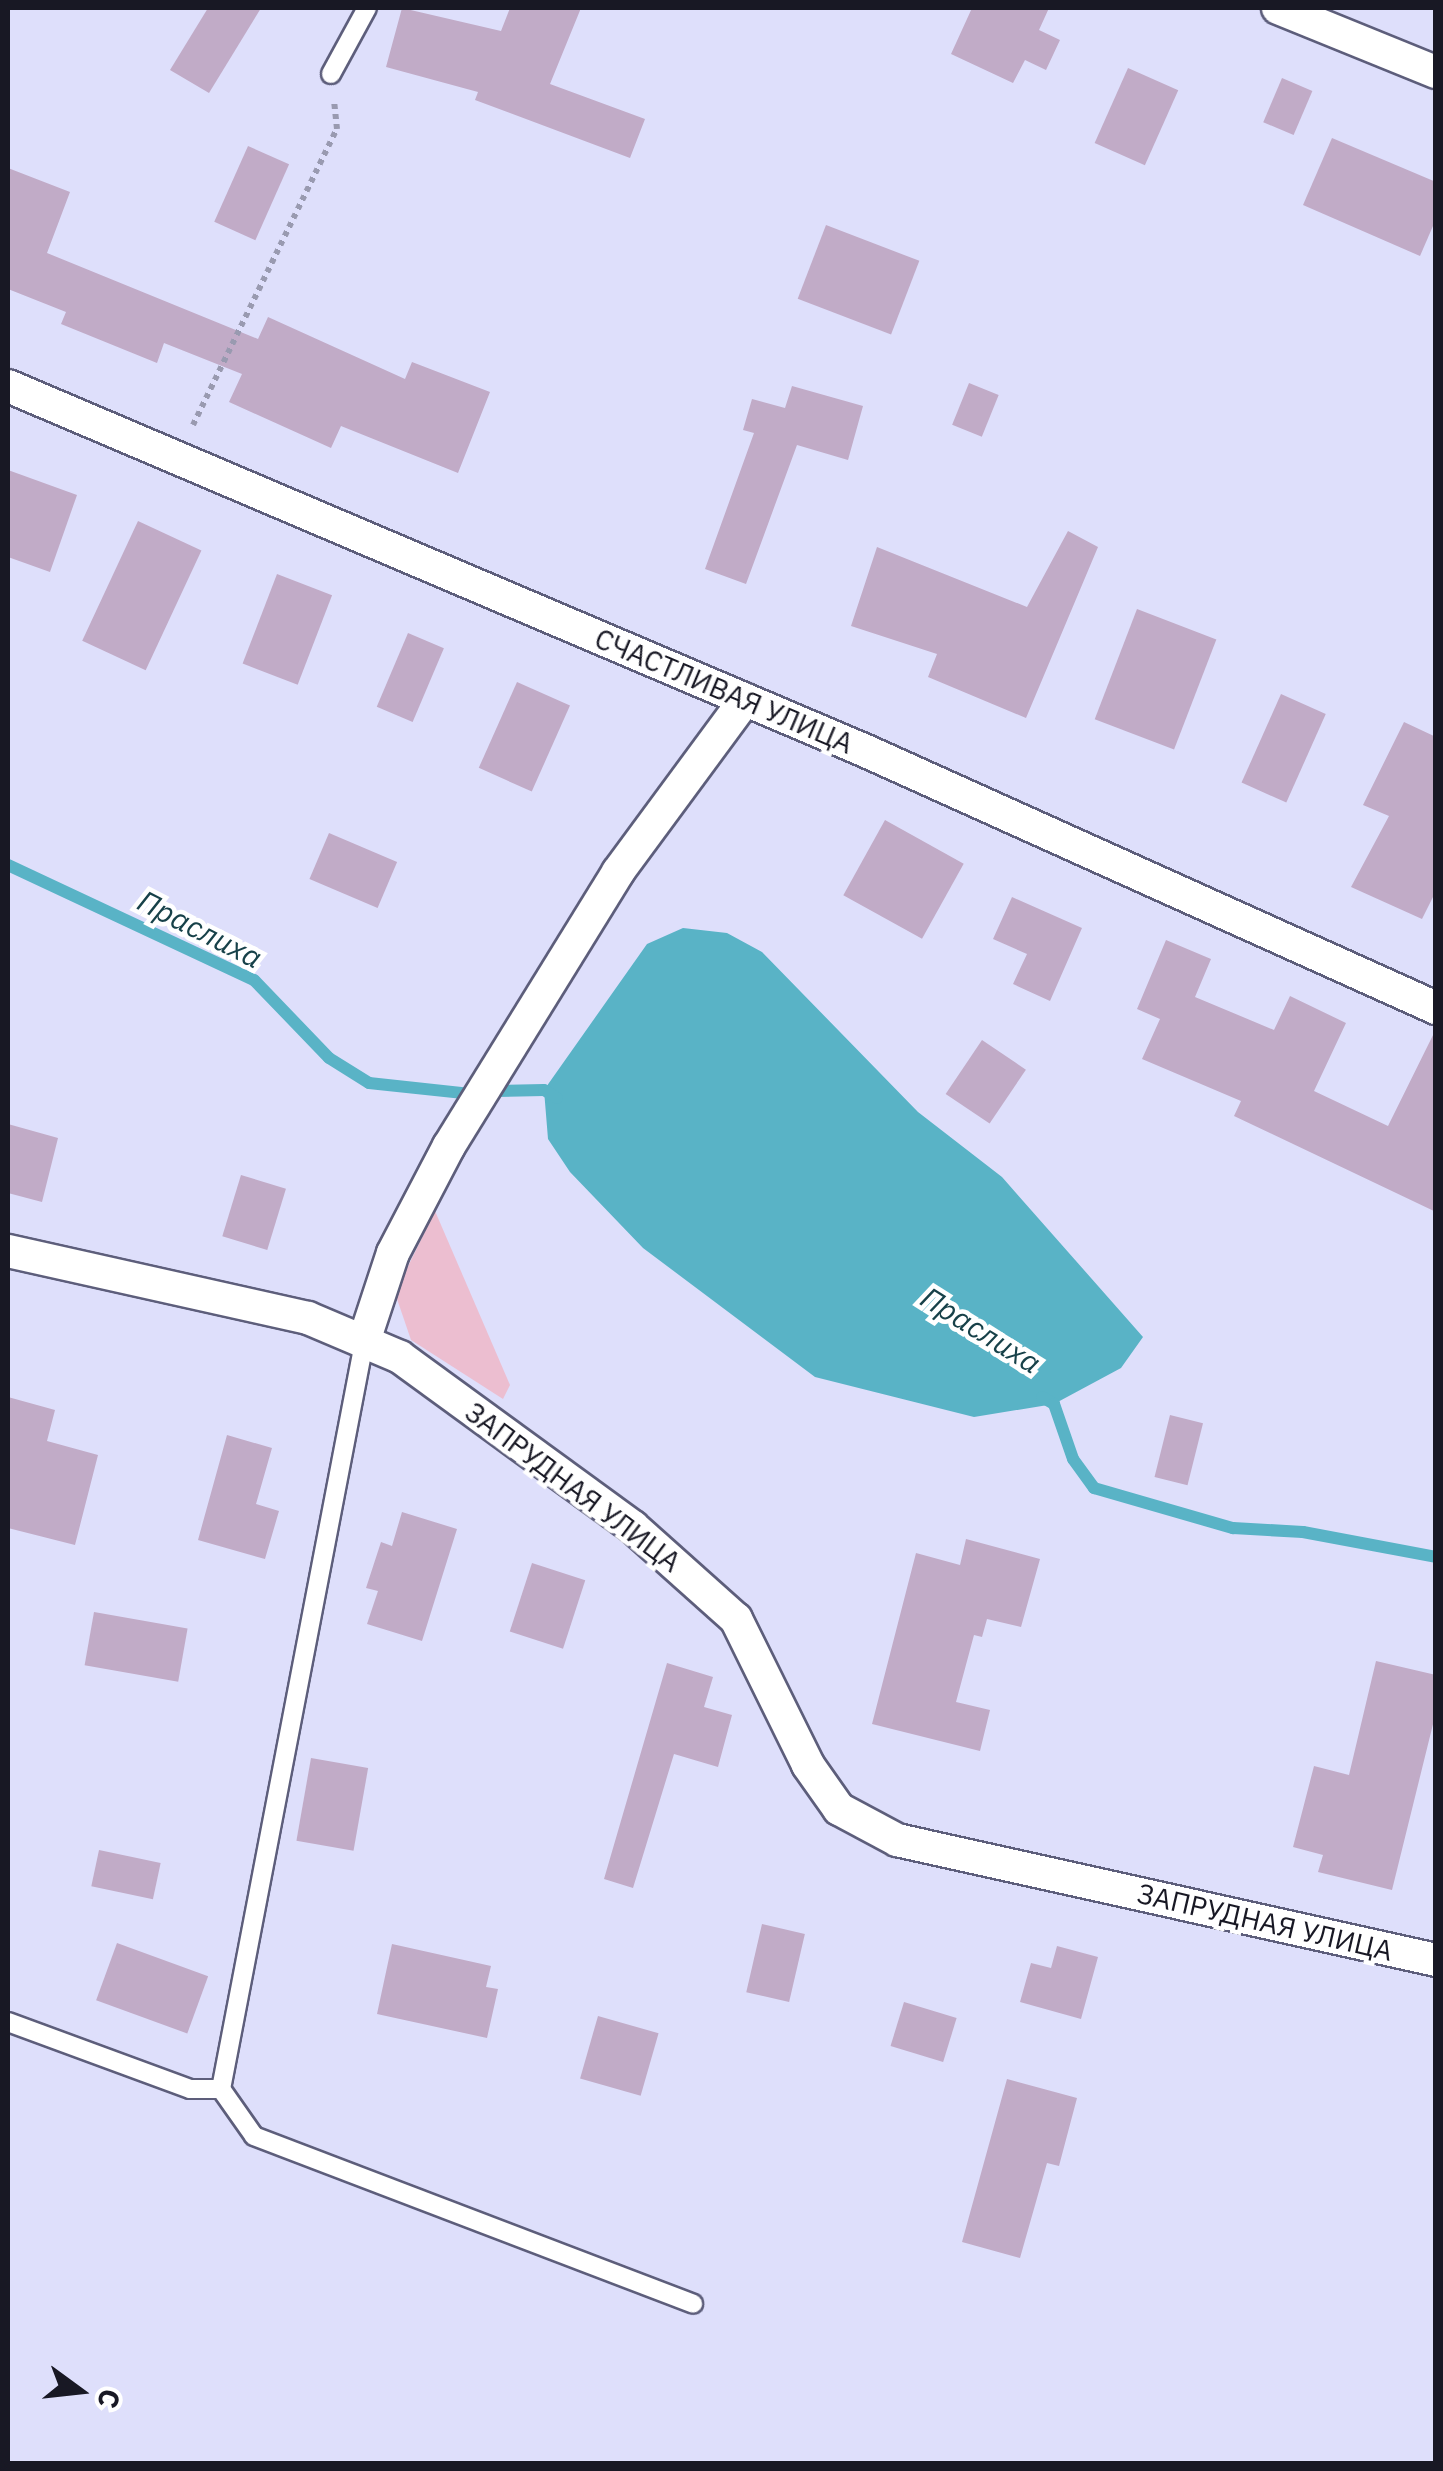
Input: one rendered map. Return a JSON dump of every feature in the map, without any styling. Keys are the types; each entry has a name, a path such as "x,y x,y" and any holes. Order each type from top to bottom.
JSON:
{"street":[{"path":"1278,8 1436,72"},
{"name":"СЧАСТЛИВАЯ УЛИЦА","path":"8,386 745,700 1436,1008"},
{"path":"365,1338 393,1253 450,1146 618,872 745,700"},
{"name":"ЗАПРУДНАЯ УЛИЦА","path":"8,1252 308,1318 365,1338 633,1526 736,1619 808,1765 839,1809 898,1840 1436,1960"}],"lane":[{"path":"331,74 367,8"},
{"path":"365,1338 221,2089 254,2136 693,2304"},
{"path":"8,2022 190,2089 221,2089"}],"path":[{"path":"176,459 336,129 331,74"}],"shaded area":[{"path":"435,1211 510,1385 503,1399 411,1340 395,1293"}],"water":[{"path":"683,928 727,933 762,952 918,1112 1002,1177 1143,1337 1121,1368 1054,1404 974,1417 815,1377 643,1248 570,1172 548,1139 544,1090 647,944"}],"building":[{"path":"208,8 261,8 209,93 170,70"},
{"path":"402,8 501,31 510,8 581,8 550,84 645,119 630,158 475,100 478,92 386,67"},
{"path":"972,8 1049,8 1039,30 1060,40 1046,70 1025,60 1013,83 951,54"},
{"path":"1128,68 1178,90 1145,165 1095,143"},
{"path":"1282,78 1312,91 1294,135 1263,122"},
{"path":"1332,138 1436,182 1436,219 1420,256 1303,205"},
{"path":"248,146 289,164 255,240 214,222"},
{"path":"8,168 70,192 47,253 258,339 268,317 405,379 412,362 490,392 458,473 341,426 331,448 229,402 242,374 164,343 157,363 61,324 66,312 8,289"},
{"path":"826,225 919,261 891,335 798,299"},
{"path":"969,383 999,395 982,437 952,425"},
{"path":"792,386 863,406 848,460 797,445 746,584 705,569 754,433 743,430 752,399 785,408"},
{"path":"8,470 77,495 50,572 8,557"},
{"path":"138,521 201,551 146,670 82,641"},
{"path":"1068,531 1098,547 1026,718 928,677 937,654 851,626 877,547 1027,607"},
{"path":"277,574 332,595 298,685 243,664"},
{"path":"1137,609 1216,639 1174,750 1095,719"},
{"path":"408,633 444,648 413,722 377,707"},
{"path":"517,682 570,706 532,791 479,768"},
{"path":"1281,694 1326,714 1286,803 1242,783"},
{"path":"1404,722 1436,737 1436,891 1422,919 1351,887 1389,816 1363,805"},
{"path":"885,820 964,864 922,939 843,895"},
{"path":"329,833 397,862 378,908 309,879"},
{"path":"1012,897 1082,928 1050,1001 1013,984 1027,954 993,939"},
{"path":"1166,940 1211,959 1195,997 1274,1030 1290,996 1346,1023 1314,1091 1388,1126 1436,1029 1436,1212 1234,1116 1241,1101 1142,1059 1160,1019 1137,1009"},
{"path":"982,1040 1026,1070 990,1124 946,1094"},
{"path":"8,1124 58,1138 42,1202 8,1193"},
{"path":"241,1175 286,1189 267,1250 222,1236"},
{"path":"8,1397 55,1410 47,1441 98,1455 75,1545 8,1528"},
{"path":"1170,1415 1203,1423 1188,1485 1155,1477"},
{"path":"227,1435 272,1448 256,1504 279,1511 265,1559 198,1540"},
{"path":"402,1512 457,1529 422,1641 367,1624 378,1591 366,1588 381,1542 392,1546"},
{"path":"966,1539 1040,1559 1021,1627 987,1619 982,1637 974,1635 956,1702 990,1710 980,1751 872,1724 916,1553 960,1565"},
{"path":"532,1563 585,1580 563,1649 510,1631"},
{"path":"94,1612 188,1628 178,1682 85,1665"},
{"path":"1376,1661 1436,1675 1436,1712 1392,1890 1318,1872 1323,1855 1293,1847 1314,1766 1349,1775"},
{"path":"667,1663 713,1677 704,1707 732,1715 718,1767 674,1754 633,1888 604,1879"},
{"path":"311,1758 368,1768 354,1851 296,1841"},
{"path":"99,1850 161,1863 153,1899 91,1886"},
{"path":"762,1924 805,1934 789,2002 746,1992"},
{"path":"117,1943 208,1976 187,2033 96,2000"},
{"path":"392,1944 491,1966 486,1987 498,1989 487,2038 377,2014"},
{"path":"1057,1946 1098,1957 1081,2019 1020,2002 1031,1963 1051,1968"},
{"path":"904,2002 957,2018 943,2062 891,2046"},
{"path":"598,2016 659,2033 641,2096 580,2078"},
{"path":"1007,2079 1077,2098 1059,2166 1047,2163 1020,2258 962,2242"}],"waterway":[{"name":"Праслиха","path":"8,865 254,980 329,1058 369,1083 463,1093"},
{"name":"Праслиха","path":"497,1091 544,1090 557,1098"},
{"name":"Праслиха","path":"1042,1397 1054,1404 1073,1459 1094,1488 1233,1528 1303,1532 1436,1557"}]}
